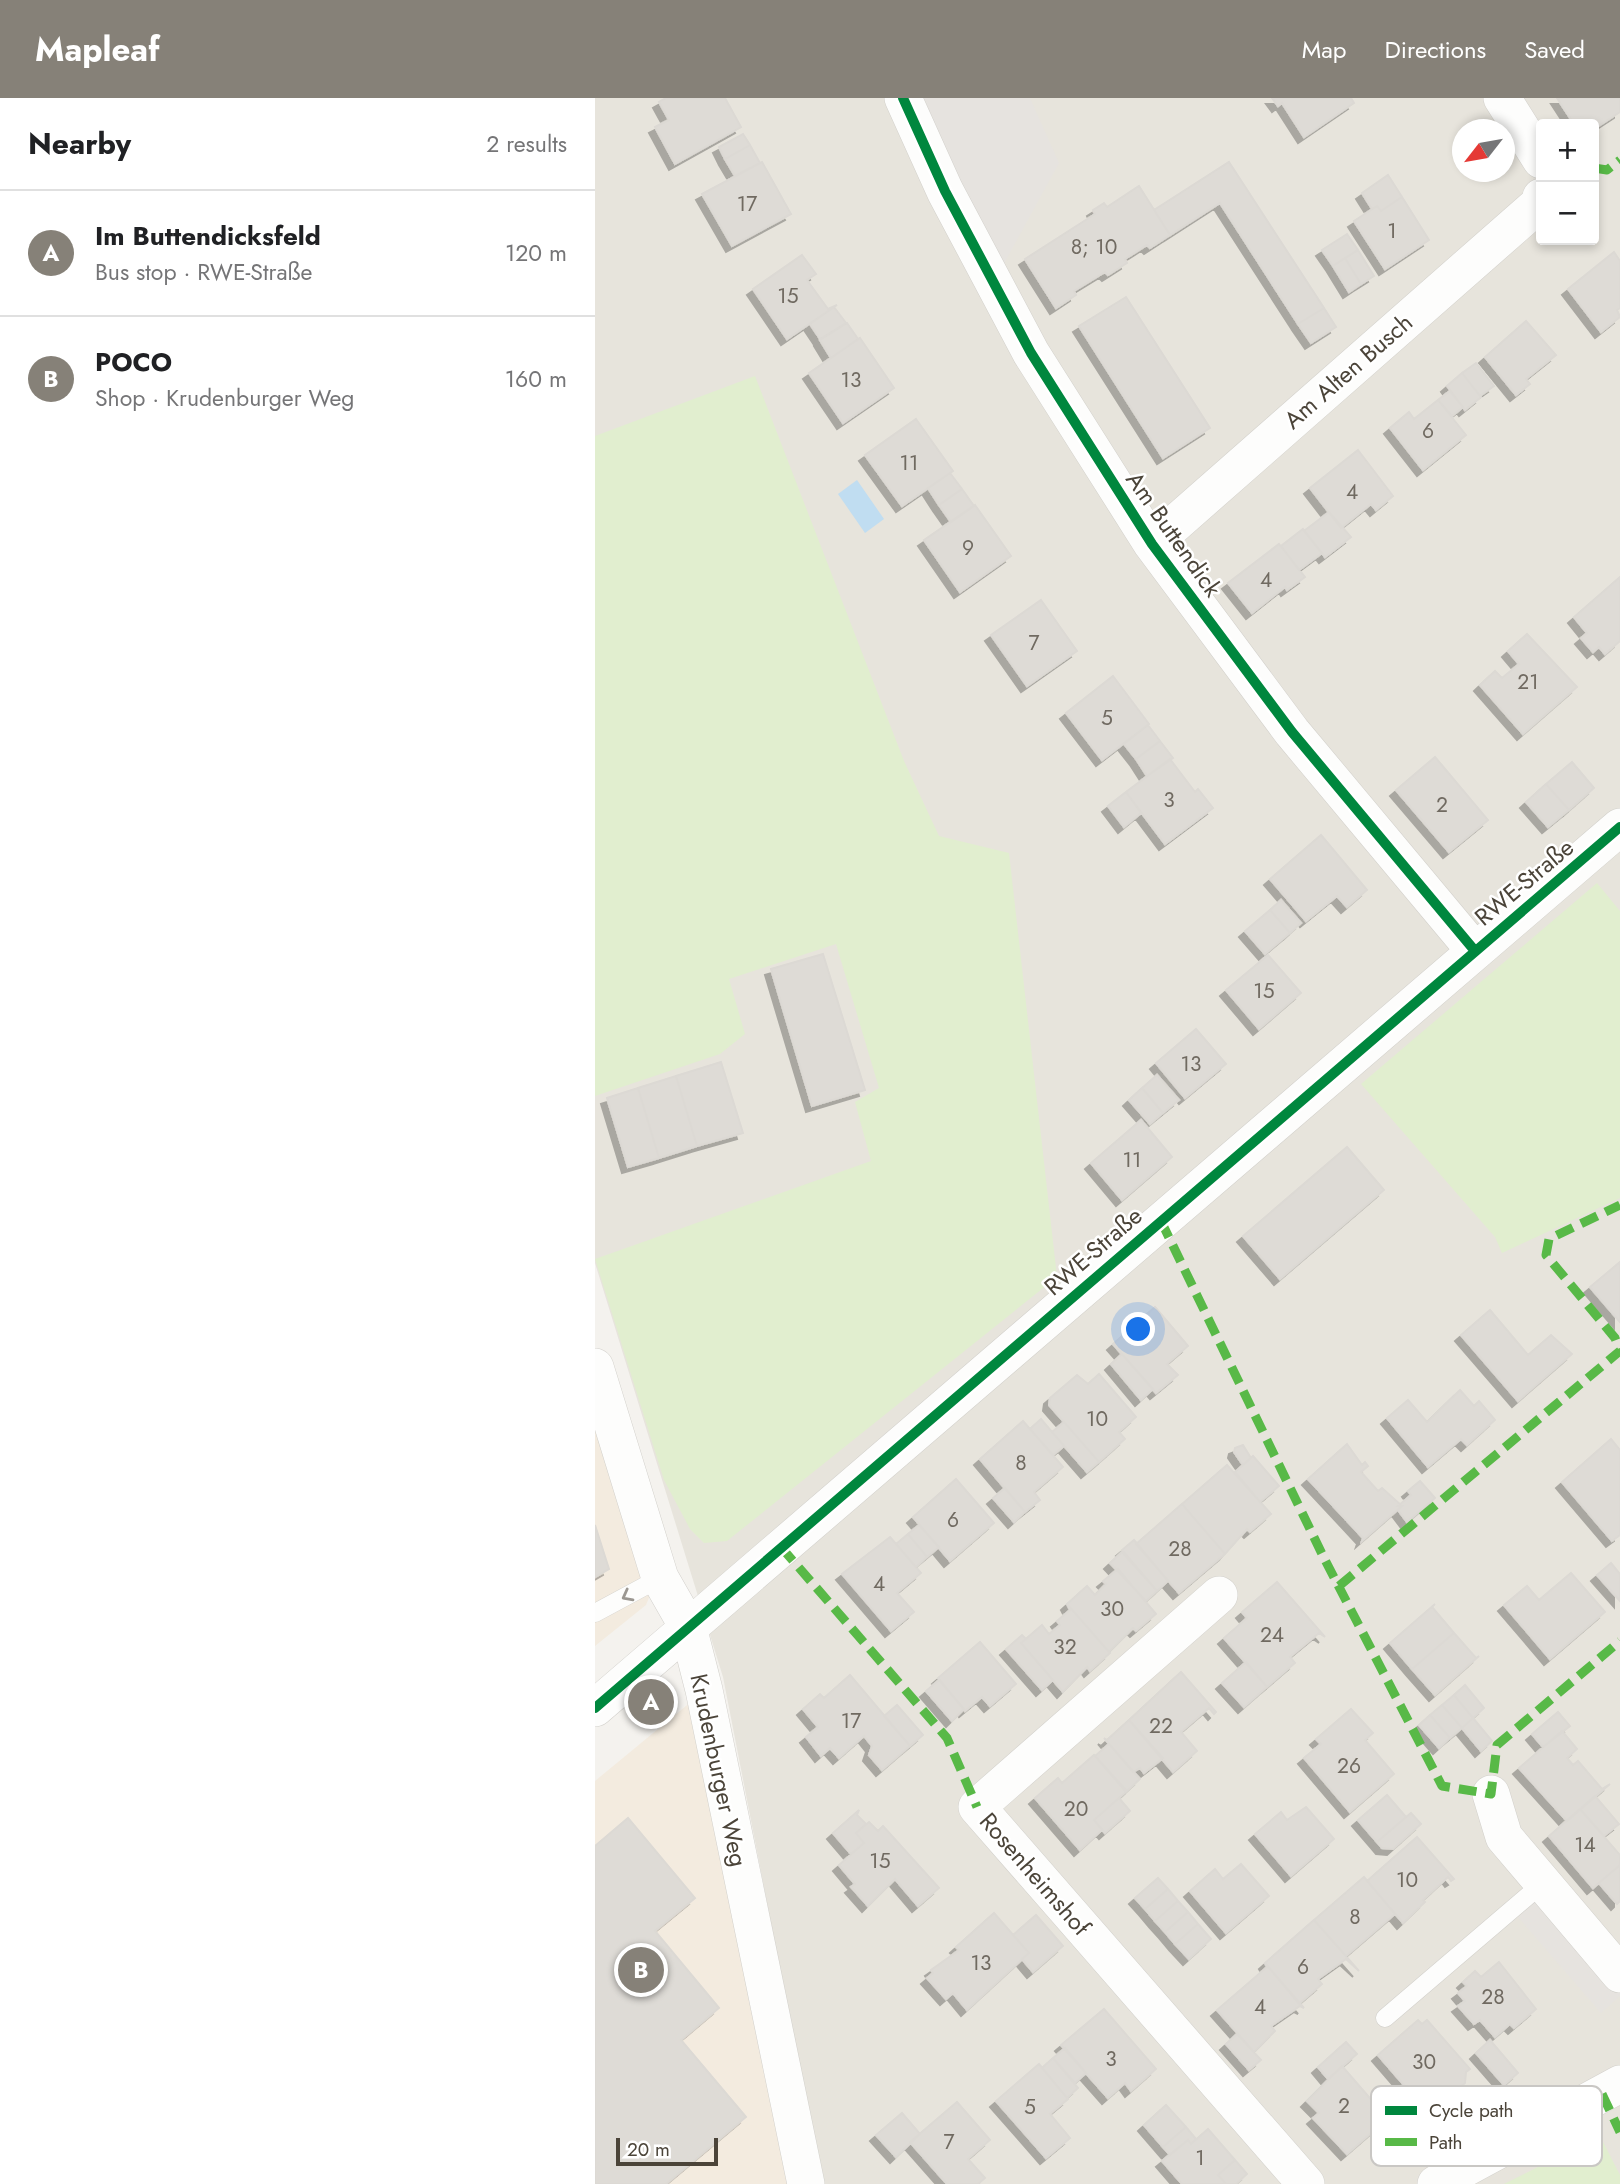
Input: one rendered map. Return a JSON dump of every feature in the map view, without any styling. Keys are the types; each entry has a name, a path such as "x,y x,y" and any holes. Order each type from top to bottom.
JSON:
{"street":[{"name":"Am Buttendick","path":"903,98 945,191 1031,353 1152,544 1292,732 1475,951"},
{"path":"1502,98 1536,152"},
{"name":"Am Alten Busch","path":"1152,544 1536,206"},
{"name":"RWE-Straße","path":"595,1708 1620,827"},
{"name":"Krudenburger Weg","path":"595,1367 660,1578 688,1628 704,1690 806,2184"},
{"name":"Rosenheimshof","path":"1219,1595 977,1807 1306,2184"},
{"path":"1492,1794 1504,1837 1620,1974"},
{"path":"1602,2094 1620,2084"},
{"path":"1436,2184 1469,2166"}],"lane":[{"path":"595,1613 660,1578"},
{"path":"1385,2018 1543,1884"}],"shaded area":[{"path":"595,98 1620,98 1620,2184 822,2184 723,1677 595,1263"},
{"path":"921,98 1030,98 1059,163 1001,269"},
{"path":"595,1419 652,1590 646,1605 595,1646"},
{"path":"692,1701 789,2184 595,2184 595,1781"},
{"path":"1540,1897 1620,1990 1620,1996 1601,2013 1518,1917"}],"green space":[{"path":"755,376 904,761 939,836 1009,853 1057,1277 727,1541 704,1543 690,1529 664,1480 595,1259 871,1161 855,1102 879,1088 836,944 729,979 745,1034 720,1054 595,1096 595,436"},
{"path":"1597,883 1620,911 1620,1198 1502,1253 1495,1237 1361,1084"},
{"path":"1602,2140 1620,2175 1620,2184 1504,2184 1540,2166 1602,2166"}],"water":[{"path":"857,480 884,519 865,533 838,494"}],"building":[{"path":"666,98 725,98 741,127 675,164 655,127 669,120 659,102"},
{"path":"1272,98 1351,98 1354,103 1304,137 1282,103 1278,106"},
{"path":"1557,98 1620,98 1620,112 1599,126 1599,119 1571,119"},
{"path":"743,134 750,145 725,159 719,147"},
{"path":"750,145 760,163 735,176 725,159"},
{"path":"762,162 791,214 732,246 702,194"},
{"path":"1229,162 1324,308 1298,324 1220,203 1170,235 1154,210"},
{"path":"1388,175 1402,197 1381,211 1377,206 1372,209 1362,193"},
{"path":"1139,186 1170,235 1125,259 1127,263 1108,275 1105,272 1074,291 1076,295 1056,308 1025,259 1095,214 1093,210 1104,203 1107,207"},
{"path":"1402,197 1429,240 1385,269 1354,221 1377,206 1381,211"},
{"path":"1347,234 1358,250 1333,266 1322,250"},
{"path":"1358,250 1374,276 1361,284 1345,258"},
{"path":"1614,252 1620,261 1620,308 1617,310 1620,317 1601,332 1568,289"},
{"path":"802,255 816,274 807,280 828,309 837,305 787,339 753,289"},
{"path":"1345,258 1361,284 1349,292 1333,266"},
{"path":"1126,297 1210,428 1163,458 1079,326"},
{"path":"834,307 846,323 820,339 810,324"},
{"path":"1324,308 1336,327 1311,343 1298,324"},
{"path":"1526,321 1556,355 1526,379 1530,384 1516,395 1485,357"},
{"path":"847,323 858,339 831,358 820,340"},
{"path":"860,338 894,388 843,423 809,373"},
{"path":"1476,363 1494,386 1480,396 1462,373"},
{"path":"1462,373 1481,397 1465,410 1447,386"},
{"path":"1450,391 1463,407 1452,416 1438,400"},
{"path":"1438,400 1466,435 1423,470 1390,428 1409,412 1414,419"},
{"path":"916,419 953,471 902,506 865,455"},
{"path":"1358,450 1393,496 1376,510 1371,504 1341,528 1310,488"},
{"path":"950,473 962,489 939,505 928,488"},
{"path":"962,489 974,506 951,522 939,505"},
{"path":"975,505 1011,556 960,592 924,540"},
{"path":"1329,512 1351,537 1325,557 1304,531"},
{"path":"1303,529 1322,553 1299,570 1281,546"},
{"path":"1279,544 1305,577 1287,590 1285,587 1252,613 1228,583"},
{"path":"1620,577 1620,641 1605,654 1599,647 1593,652 1581,638 1587,633 1574,617"},
{"path":"1041,600 1077,651 1027,686 991,635"},
{"path":"1527,634 1577,687 1523,734 1480,685 1495,671 1502,678 1519,664 1508,651"},
{"path":"1113,676 1149,724 1102,760 1066,713"},
{"path":"1148,725 1160,741 1136,759 1124,744"},
{"path":"1160,741 1173,758 1147,776 1136,759"},
{"path":"1435,757 1488,820 1449,852 1396,790"},
{"path":"1170,759 1195,792 1198,789 1213,808 1165,844 1126,792"},
{"path":"1572,762 1594,788 1569,810 1546,784"},
{"path":"1546,784 1569,810 1548,827 1526,802"},
{"path":"1126,792 1141,813 1124,827 1108,806"},
{"path":"1321,835 1367,890 1347,907 1337,896 1306,921 1270,879"},
{"path":"1281,900 1301,923 1290,933 1270,910"},
{"path":"1270,910 1290,933 1265,954 1245,931"},
{"path":"823,954 865,1090 812,1106 771,969"},
{"path":"1268,955 1301,993 1259,1029 1226,990"},
{"path":"1196,1029 1226,1064 1185,1098 1156,1063"},
{"path":"721,1062 743,1133 697,1146 676,1076"},
{"path":"1157,1075 1179,1100 1163,1113 1142,1088"},
{"path":"676,1076 697,1146 659,1158 638,1088"},
{"path":"638,1088 659,1158 628,1167 607,1098"},
{"path":"1142,1088 1163,1113 1150,1124 1129,1100"},
{"path":"1141,1120 1172,1157 1122,1200 1091,1163"},
{"path":"1347,1147 1384,1190 1280,1279 1243,1236"},
{"path":"1620,1262 1620,1322 1590,1287"},
{"path":"1155,1307 1188,1346 1167,1364 1178,1375 1156,1393 1113,1344"},
{"path":"1490,1310 1528,1355 1551,1335 1572,1354 1518,1401 1461,1335"},
{"path":"1122,1354 1153,1389 1141,1400 1111,1364"},
{"path":"1099,1374 1136,1417 1119,1432 1125,1439 1099,1462 1049,1405 1050,1398 1077,1375 1088,1384"},
{"path":"1460,1390 1474,1406 1479,1401 1495,1420 1467,1445 1461,1439 1428,1467 1387,1418 1408,1400 1427,1422"},
{"path":"1041,1419 1064,1446 1053,1455 1030,1429"},
{"path":"1023,1421 1063,1467 1034,1492 1040,1500 1025,1512 980,1459"},
{"path":"1064,1422 1099,1462 1087,1472 1052,1432"},
{"path":"1611,1439 1620,1450 1620,1535 1612,1541 1562,1482"},
{"path":"1347,1444 1362,1465 1365,1462 1368,1466 1361,1472 1378,1491 1382,1488 1402,1506 1362,1541 1363,1538 1308,1479"},
{"path":"1243,1445 1251,1458 1243,1465 1234,1452 1235,1448"},
{"path":"1253,1456 1279,1486 1260,1502 1235,1472"},
{"path":"1227,1465 1271,1514 1250,1532 1247,1529 1225,1554 1182,1504"},
{"path":"956,1479 994,1523 950,1561 913,1517"},
{"path":"1420,1481 1435,1498 1407,1522 1398,1510 1402,1506 1398,1506 1411,1495 1408,1491"},
{"path":"1005,1488 1025,1512 1014,1522 993,1498"},
{"path":"1182,1504 1225,1554 1179,1593 1136,1544"},
{"path":"595,1525 609,1569 595,1577"},
{"path":"919,1525 939,1547 927,1557 908,1534"},
{"path":"908,1534 927,1557 916,1567 896,1544"},
{"path":"890,1537 921,1573 897,1593 914,1612 891,1631 842,1574"},
{"path":"1134,1540 1168,1581 1157,1591 1122,1550"},
{"path":"1122,1552 1157,1591 1146,1601 1110,1563"},
{"path":"1611,1563 1620,1574 1620,1601 1597,1575"},
{"path":"1118,1569 1156,1614 1136,1631 1133,1628 1109,1652 1067,1604 1087,1586 1095,1595 1106,1584 1103,1581"},
{"path":"1571,1573 1605,1612 1550,1659 1504,1605 1527,1586 1539,1600"},
{"path":"1277,1582 1325,1637 1319,1633 1290,1657 1295,1663 1267,1687 1224,1638 1247,1618 1242,1612"},
{"path":"1067,1604 1110,1653 1090,1671 1087,1667 1063,1692 1021,1643 1042,1625 1049,1634 1060,1625 1057,1621 1070,1610"},
{"path":"1435,1604 1432,1607 1454,1633 1412,1669 1390,1643"},
{"path":"1454,1633 1476,1658 1479,1656 1435,1695 1412,1669"},
{"path":"1022,1635 1026,1639 1021,1643 1053,1680 1042,1690 1006,1649"},
{"path":"980,1642 1016,1684 990,1706 982,1697 965,1711 938,1678"},
{"path":"1246,1662 1267,1687 1244,1707 1222,1683"},
{"path":"1181,1672 1216,1712 1214,1714 1209,1708 1181,1732 1197,1751 1173,1772 1129,1720"},
{"path":"850,1675 910,1746 882,1770 869,1755 872,1746 864,1736 839,1758 830,1748 821,1756 806,1737 818,1727 803,1709 820,1694 824,1698"},
{"path":"939,1680 964,1709 952,1721 926,1691"},
{"path":"1465,1685 1484,1708 1473,1718 1454,1695"},
{"path":"1454,1695 1473,1718 1462,1728 1442,1705"},
{"path":"897,1705 923,1735 910,1746 884,1716"},
{"path":"1442,1705 1462,1728 1450,1738 1430,1715"},
{"path":"1351,1709 1373,1733 1365,1740 1394,1774 1350,1812 1304,1758 1321,1744 1316,1739"},
{"path":"1558,1712 1570,1726 1543,1747 1532,1734"},
{"path":"1430,1715 1450,1738 1439,1748 1419,1725"},
{"path":"1473,1718 1492,1741 1481,1751 1462,1728"},
{"path":"1129,1720 1163,1758 1144,1773 1140,1768 1133,1772 1104,1738 1107,1740"},
{"path":"1562,1731 1577,1749 1567,1758 1573,1765 1578,1761 1602,1789 1610,1784 1567,1821 1519,1768"},
{"path":"1109,1744 1140,1779 1126,1792 1095,1756"},
{"path":"1094,1755 1127,1791 1094,1820 1102,1830 1080,1850 1035,1798 1058,1778 1062,1783"},
{"path":"1387,1795 1406,1817 1377,1842 1358,1820"},
{"path":"1595,1796 1619,1824 1604,1836 1580,1809"},
{"path":"1119,1798 1130,1811 1105,1833 1094,1820"},
{"path":"1306,1807 1334,1839 1291,1876 1255,1834 1281,1812 1287,1820"},
{"path":"1580,1809 1620,1855 1620,1865 1593,1888 1549,1836"},
{"path":"859,1810 857,1815 866,1824 856,1833 864,1843 851,1854 833,1833"},
{"path":"1411,1813 1421,1824 1393,1849 1382,1848 1377,1842"},
{"path":"628,1818 695,1898 655,1931 719,2008 681,2040 746,2117 666,2184 595,2184 595,1846"},
{"path":"869,1822 878,1831 883,1826 939,1888 918,1906 895,1879 868,1906 851,1887 855,1884 839,1865 864,1843 856,1833"},
{"path":"1417,1837 1454,1879 1451,1881 1448,1877 1403,1923 1367,1881"},
{"path":"1241,1864 1269,1896 1226,1933 1190,1891 1215,1869 1223,1879"},
{"path":"1620,1865 1620,1901 1617,1904 1599,1883"},
{"path":"1364,1877 1395,1914 1346,1956 1314,1920"},
{"path":"1158,1878 1168,1889 1145,1909 1135,1898"},
{"path":"1168,1889 1178,1901 1155,1921 1145,1909"},
{"path":"1178,1901 1188,1912 1165,1932 1155,1921"},
{"path":"1188,1912 1198,1924 1175,1944 1165,1932"},
{"path":"994,1913 1029,1953 967,2010 953,1993 946,1999 927,1978 933,1973 931,1970 959,1950 956,1947"},
{"path":"1036,1915 1063,1946 1033,1972 1022,1959 1029,1953 1013,1935"},
{"path":"1314,1920 1359,1971 1346,1959 1318,1979 1322,1984 1300,2003 1301,2006 1265,1963"},
{"path":"1198,1924 1211,1939 1189,1959 1175,1944"},
{"path":"1499,1962 1536,2009 1514,2028 1510,2024 1495,2037 1480,2020 1474,2024 1458,2006 1465,2001 1458,1993 1467,1986 1463,1982 1475,1971 1481,1977"},
{"path":"1265,1963 1304,2008 1300,2006 1271,2026 1275,2031 1254,2052 1217,2010 1267,1967"},
{"path":"1104,2009 1156,2069 1131,2091 1125,2083 1108,2098 1061,2045"},
{"path":"1418,2020 1422,2024 1427,2020 1470,2069 1466,2072 1465,2083 1462,2086 1405,2086 1378,2055"},
{"path":"1237,2034 1261,2060 1249,2070 1226,2044"},
{"path":"1490,2040 1518,2073 1504,2085 1476,2053"},
{"path":"1346,2042 1357,2054 1328,2079 1318,2067"},
{"path":"1065,2048 1086,2073 1075,2083 1053,2058"},
{"path":"1053,2058 1078,2088 1067,2098 1042,2068"},
{"path":"1039,2064 1068,2099 1050,2114 1070,2138 1046,2158 996,2101"},
{"path":"1342,2066 1371,2099 1371,2133 1347,2154 1313,2118 1319,2113 1307,2101"},
{"path":"957,2102 990,2140 968,2159 985,2178 978,2184 947,2184 910,2142"},
{"path":"1166,2105 1186,2127 1163,2147 1144,2125"},
{"path":"902,2113 920,2134 896,2157 876,2135"},
{"path":"1186,2127 1196,2139 1191,2144 1188,2140 1170,2155 1163,2147"},
{"path":"1208,2129 1235,2160 1218,2175 1226,2184 1182,2184 1162,2161 1188,2140 1191,2144"},
{"path":"1235,2160 1247,2174 1236,2184 1226,2184 1218,2175"}],"marked path":[{"path":"1599,169 1607,170 1620,160"},
{"path":"1339,1586 1620,1351 1615,1338 1546,1255 1549,1239 1620,1205"},
{"path":"1161,1221 1324,1558 1442,1786 1491,1794 1497,1745 1620,1641"},
{"path":"781,1547 947,1738 977,1807"},
{"path":"1602,2094 1620,2132"}],"cycle path":[{"path":"903,98 945,191 1031,353 1152,544 1292,732 1475,951"},
{"path":"595,1708 1620,827"}],"place":[{"name":"Im Buttendicksfeld","path":"651,1702"},
{"name":"POCO","path":"641,1970"}]}
